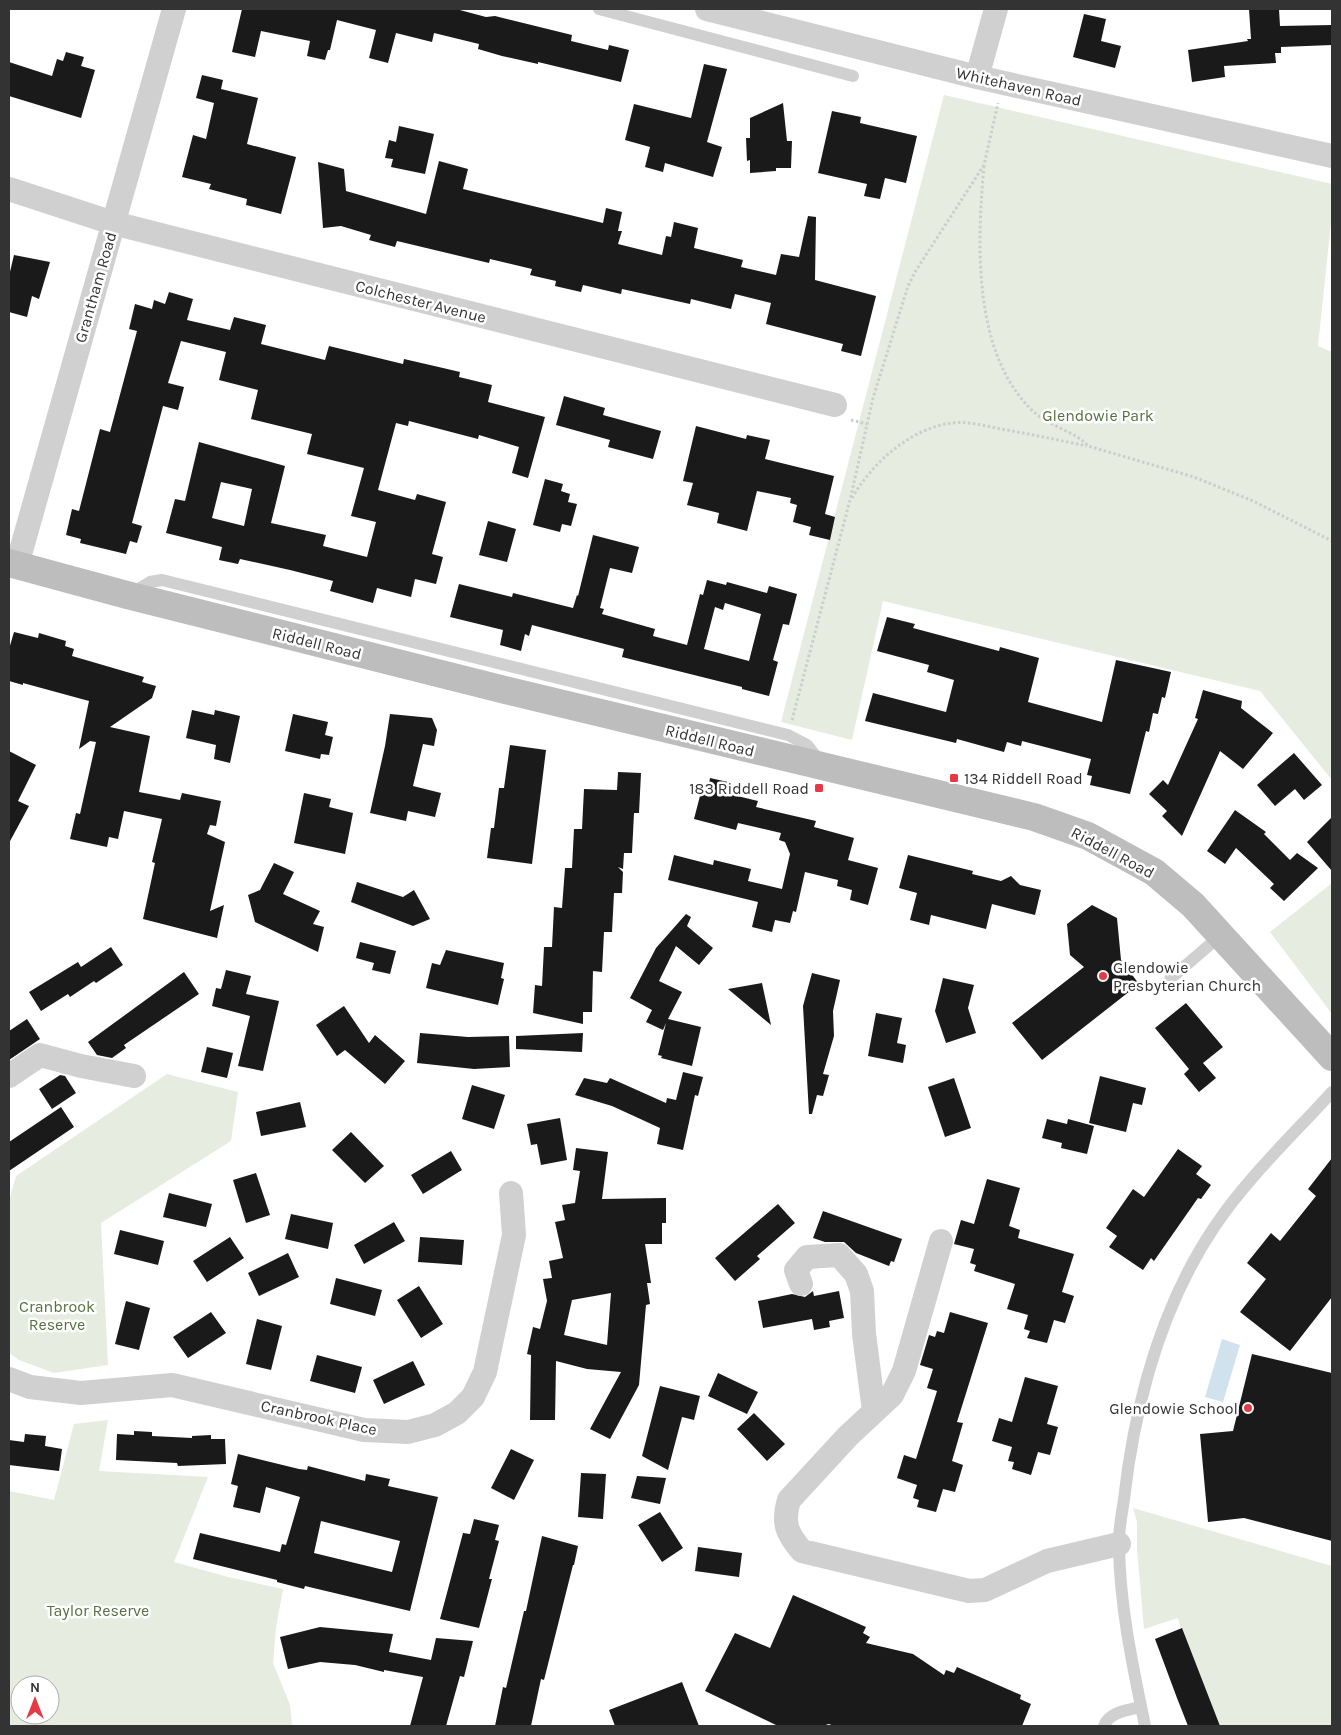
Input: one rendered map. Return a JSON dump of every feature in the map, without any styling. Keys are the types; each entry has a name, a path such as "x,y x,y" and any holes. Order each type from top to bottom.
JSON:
{"street":[{"name":"Grantham Road","path":"13,564 174,9"},
{"name":"Whitehaven Road","path":"707,9 977,77 1332,156"},
{"path":"977,77 996,9"},
{"name":"Colchester Avenue","path":"9,190 113,224 834,406"},
{"name":"Riddell Road","path":"13,564 127,595 824,768 1034,817 1088,836 1154,872 1193,904 1332,1057"},
{"path":"9,1076 40,1055 81,1066 134,1076"},
{"name":"Cranbrook Place","path":"9,1379 30,1387 82,1393 172,1385 364,1430 408,1432 436,1425 457,1413 473,1398 485,1372 514,1235 511,1193"},
{"path":"941,1241 904,1371 892,1395 802,1484 789,1500 785,1514 789,1536 802,1551 969,1591 984,1590 1048,1562 1119,1544"},
{"path":"800,1284 796,1270 807,1257 839,1255 856,1274 862,1291 864,1334 874,1411"}],"lane":[{"path":"599,9 853,76"},
{"path":"127,595 150,582 162,580 788,735 798,739 813,750 824,768"},
{"path":"1170,979 1221,934"},
{"path":"1145,1726 1121,1593 1119,1544 1129,1454 1153,1354 1183,1279 1216,1225 1248,1184 1332,1092"},
{"path":"1104,1726 1105,1722 1115,1714 1141,1707"}],"path":[{"path":"998,100 984,165 979,217 979,270 992,339 1001,366 1007,377 1033,412 1052,426 1080,439 1088,446"},
{"path":"788,735 850,500 873,398 908,286 984,165"},
{"path":"850,500 869,473 898,447 934,427 953,423 973,424 1088,446 1202,481 1253,501 1332,541"}],"green space":[{"name":"Glendowie Park","path":"944,95 1332,184 1332,213 1318,346 1332,352 1332,780 1260,691 883,601 852,740 781,722"},
{"path":"1332,883 1332,1014 1270,932"},
{"name":"Cranbrook Reserve","path":"167,1074 238,1092 231,1141 101,1223 108,1365 54,1373 19,1360 9,1353 9,1201 16,1176"},
{"name":"Taylor Reserve","path":"108,1420 99,1471 208,1477 174,1562 228,1577 283,1589 276,1628 273,1663 290,1705 292,1726 9,1726 9,1491 54,1500 74,1424"},
{"path":"1133,1508 1332,1566 1332,1726 1206,1726 1178,1618 1144,1629 1137,1549 1137,1522"}],"water":[{"path":"1222,1339 1240,1345 1223,1402 1205,1397"}],"building":[{"path":"242,9 456,9 486,17 495,16 572,35 571,41 608,50 609,45 629,50 621,82 538,62 538,64 502,56 478,49 479,44 434,33 432,42 396,33 388,63 369,58 376,30 337,20 330,50 328,50 325,60 307,56 310,41 261,31 255,57 232,52"},
{"path":"1249,9 1279,9 1280,26 1332,25 1332,45 1281,47 1281,53 1275,53 1276,63 1224,66 1225,77 1192,82 1188,50 1251,39"},
{"path":"1084,14 1106,19 1101,41 1121,46 1115,68 1073,57"},
{"path":"66,52 84,57 81,66 95,70 81,118 9,96 9,62 52,76 57,59 63,61"},
{"path":"704,64 727,69 707,142 722,147 713,177 665,163 663,172 645,167 650,147 625,140 634,104 691,118"},
{"path":"202,75 223,80 221,89 258,98 247,144 296,157 281,214 246,205 247,199 209,189 211,184 182,177 193,135 206,139 214,103 196,98"},
{"path":"783,103 787,141 792,141 791,168 776,168 776,171 750,173 750,160 747,161 746,138 750,138 750,118"},
{"path":"832,111 861,117 860,123 917,136 906,183 885,178 880,199 864,196 867,184 818,173"},
{"path":"399,126 434,134 425,174 391,167 393,159 385,158 389,140 396,142"},
{"path":"439,161 468,169 463,189 603,223 606,208 622,212 618,231 622,231 618,244 662,255 666,236 671,237 674,222 698,228 694,248 743,260 741,267 776,275 781,254 799,257 808,216 816,217 815,280 876,296 861,356 841,351 843,344 766,324 771,303 735,294 731,309 691,299 690,304 622,289 621,294 583,285 581,292 555,286 556,281 530,275 532,269 490,259 489,263 397,241 395,247 369,240 371,235 341,226 323,228 318,162 344,169 346,191 426,214"},
{"path":"14,255 50,262 39,299 32,296 27,317 9,312 9,276"},
{"path":"169,292 193,299 187,320 230,330 234,317 266,325 261,344 325,360 329,346 403,364 404,359 460,372 459,377 492,385 488,402 545,417 528,478 512,473 519,447 479,435 478,439 409,421 408,426 396,423 378,490 415,500 417,494 446,502 432,554 443,557 436,584 415,579 411,597 377,588 373,603 330,591 333,581 240,559 238,564 219,560 222,547 166,533 175,499 185,501 199,442 285,466 271,523 326,535 323,546 367,557 376,522 351,516 364,468 307,454 312,434 251,419 258,390 219,380 226,352 181,341 168,383 184,387 178,410 163,406 132,523 142,526 137,543 130,541 126,554 80,543 81,539 66,535 72,509 79,511 100,429 110,432 137,331 129,329 135,304 152,309 154,300 165,304","holes":["221,482 252,489 244,526 212,518"]},
{"path":"564,396 605,408 603,415 661,431 653,459 608,447 610,440 556,425"},
{"path":"696,426 746,439 747,435 770,440 765,459 834,476 825,514 835,517 830,540 809,535 811,527 793,522 797,505 790,503 791,498 757,491 747,531 717,523 719,513 687,505 693,483 683,481"},
{"path":"545,479 563,484 561,491 570,494 568,502 577,504 571,526 562,524 560,532 533,525"},
{"path":"488,521 516,529 507,562 479,555"},
{"path":"593,535 639,547 632,573 610,568 600,608 604,609 602,614 655,629 653,636 687,645 700,594 703,595 707,580 726,585 727,582 767,593 769,586 797,594 789,625 783,624 773,660 778,662 769,696 742,689 742,687 622,657 624,649 532,625 529,636 525,634 521,651 500,645 503,630 450,617 459,584 512,597 513,593 573,608 578,596","holes":["725,603 761,614 749,661 704,649 715,607 723,610"]},
{"path":"887,617 915,624 913,628 999,651 1000,647 1039,658 1028,702 1102,722 1116,660 1171,672 1165,698 1162,697 1158,714 1153,713 1149,732 1146,731 1130,794 1090,785 1092,776 1087,775 1091,759 1022,741 1021,746 1007,742 1004,752 957,739 956,743 865,721 873,693 946,712 954,680 927,672 929,665 877,651"},
{"path":"14,632 38,638 39,633 66,641 65,646 74,649 72,656 144,677 142,682 156,686 152,698 110,727 150,736 139,792 180,800 182,793 221,801 216,826 210,825 207,834 225,842 210,911 224,905 217,938 143,919 155,863 152,862 162,819 124,811 118,839 109,837 107,847 70,839 76,813 80,814 96,742 90,741 79,749 89,701 9,681 9,649"},
{"path":"1203,690 1242,701 1241,708 1273,733 1243,769 1220,751 1182,836 1162,816 1167,811 1149,794 1163,780 1168,785 1198,719 1195,718"},
{"path":"192,710 214,715 215,710 240,716 230,763 214,759 216,745 186,738"},
{"path":"293,714 328,722 325,735 333,737 329,755 321,754 320,759 285,751"},
{"path":"390,714 432,718 437,730 434,746 423,744 413,786 441,793 435,817 408,811 406,821 370,813"},
{"path":"510,745 546,750 532,864 487,858 491,828 494,828 499,788 504,788"},
{"path":"9,751 36,765 18,801 29,806 9,843"},
{"path":"1294,753 1322,785 1304,800 1295,789 1275,806 1257,785"},
{"path":"618,772 641,773 639,813 634,813 632,853 624,853 623,869 618,867 623,872 622,893 614,893 612,932 604,932 602,972 593,971 592,1012 583,1012 583,1024 533,1013 535,985 542,986 544,947 552,947 554,907 562,908 565,868 572,868 574,829 582,829 584,789 617,790"},
{"path":"710,778 728,782 725,793 758,801 756,807 816,821 814,827 854,838 848,860 878,868 868,905 850,900 852,890 837,886 838,880 805,872 796,912 793,911 790,923 775,920 772,932 752,927 758,902 668,880 674,855 713,865 714,860 751,869 748,881 782,889 790,854 785,842 779,840 781,833 738,823 736,830 694,819 701,792 707,794"},
{"path":"304,793 331,799 329,807 353,813 345,854 294,843"},
{"path":"1235,810 1266,832 1264,834 1290,860 1297,853 1318,868 1284,901 1270,888 1274,884 1236,848 1225,864 1207,851"},
{"path":"1332,817 1332,871 1307,842"},
{"path":"908,855 973,871 972,874 1001,881 1011,876 1020,885 1041,890 1035,915 992,904 986,929 931,915 929,925 910,920 917,893 899,888"},
{"path":"274,863 294,872 283,894 320,911 313,924 324,927 318,952 255,922 248,895 260,890"},
{"path":"357,882 403,897 414,890 430,919 413,926 351,902"},
{"name":"Glendowie Presbyterian Church","path":"1092,905 1117,918 1121,960 1139,984 1042,1060 1012,1023 1084,967 1070,955 1067,924"},
{"path":"686,914 691,917 687,926 713,948 699,965 676,946 659,981 682,992 668,1019 701,1027 692,1066 661,1058 662,1056 658,1055 666,1023 663,1030 646,1022 652,1010 630,998 656,948"},
{"path":"360,942 396,951 390,974 372,970 374,963 356,958"},
{"path":"111,947 123,965 96,983 94,981 70,997 68,994 41,1011 29,992 78,962 81,967"},
{"path":"446,950 504,963 501,978 504,979 498,1005 426,988 432,963 440,965"},
{"path":"226,970 251,976 246,994 279,1001 263,1071 238,1066 250,1016 212,1006 216,988 221,989"},
{"path":"184,972 199,994 124,1045 126,1048 112,1058 97,1055 88,1042"},
{"path":"812,973 840,980 833,1011 834,1036 823,1074 829,1075 823,1096 817,1095 812,1114 809,1114 803,1006"},
{"path":"943,978 974,985 968,1008 976,1033 946,1043 935,1011"},
{"path":"762,983 771,1025 728,989"},
{"path":"1186,1003 1223,1047 1203,1063 1216,1078 1199,1092 1184,1074 1189,1069 1155,1028"},
{"path":"344,1006 369,1043 375,1035 405,1061 385,1084 345,1050 337,1056 316,1025"},
{"path":"876,1013 902,1018 897,1043 906,1045 903,1063 868,1056"},
{"path":"27,1019 40,1039 9,1060 9,1031"},
{"path":"420,1033 468,1037 509,1036 510,1067 474,1069 417,1063"},
{"path":"583,1033 582,1052 516,1049 516,1036"},
{"path":"207,1047 233,1053 227,1078 201,1072"},
{"path":"683,1072 703,1077 698,1096 695,1095 683,1150 657,1144 660,1128 612,1106 575,1095 584,1078 607,1083 610,1078 666,1103 667,1098 676,1100"},
{"path":"60,1075 65,1076 76,1093 52,1109 39,1089"},
{"path":"1100,1076 1146,1088 1142,1105 1133,1103 1126,1132 1089,1123"},
{"path":"954,1078 971,1128 945,1137 928,1087"},
{"path":"472,1085 505,1095 494,1129 462,1119"},
{"path":"300,1102 306,1127 261,1136 256,1112"},
{"path":"61,1107 74,1127 9,1171 9,1142"},
{"path":"560,1118 567,1160 541,1165 537,1144 531,1145 527,1124"},
{"path":"1047,1119 1067,1124 1068,1119 1094,1126 1087,1154 1061,1148 1062,1143 1042,1138"},
{"path":"351,1132 384,1166 365,1183 332,1150"},
{"path":"576,1148 608,1152 602,1199 666,1198 666,1223 662,1223 662,1244 645,1244 651,1283 647,1283 650,1304 646,1305 639,1385 610,1439 590,1429 621,1372 587,1369 556,1361 555,1420 530,1420 531,1355 527,1354 533,1327 540,1329 547,1301 543,1279 552,1278 549,1261 563,1258 555,1222 565,1220 562,1205 575,1203 580,1171 573,1170","holes":["611,1293 607,1345 564,1335 572,1300"]},
{"path":"1178,1149 1202,1166 1196,1174 1211,1185 1201,1199 1198,1198 1154,1261 1151,1258 1143,1270 1109,1247 1117,1236 1106,1228 1133,1189 1144,1197"},
{"path":"451,1151 462,1170 423,1194 411,1175"},
{"path":"1332,1158 1332,1297 1290,1351 1240,1312 1266,1279 1247,1263 1271,1233 1280,1241 1316,1196 1308,1189"},
{"path":"256,1173 270,1215 246,1223 233,1180"},
{"path":"987,1179 1020,1188 1009,1226 1020,1230 1018,1238 1074,1254 1062,1292 1074,1296 1065,1323 1054,1320 1047,1343 1027,1338 1030,1331 1024,1329 1028,1315 1007,1309 1015,1284 974,1271 976,1265 970,1263 974,1249 954,1244 961,1220 974,1224"},
{"path":"169,1193 212,1204 206,1227 163,1217"},
{"path":"778,1204 795,1223 757,1256 760,1259 735,1281 715,1258"},
{"path":"823,1211 902,1239 894,1262 891,1261 889,1266 856,1253 844,1242 825,1242 813,1238"},
{"path":"291,1214 333,1223 328,1249 285,1239"},
{"path":"394,1222 405,1241 364,1264 354,1245"},
{"path":"120,1230 164,1241 158,1265 114,1254"},
{"path":"230,1237 244,1258 207,1282 193,1261"},
{"path":"420,1237 464,1240 462,1265 418,1262"},
{"path":"288,1253 299,1277 259,1296 248,1273"},
{"path":"336,1278 382,1290 375,1316 330,1304"},
{"path":"419,1286 443,1324 421,1338 397,1300"},
{"path":"813,1291 814,1296 839,1291 844,1318 829,1321 830,1327 814,1330 812,1319 763,1328 758,1301 792,1294 805,1297"},
{"path":"126,1301 150,1308 139,1350 115,1344"},
{"path":"211,1312 226,1333 188,1358 173,1337"},
{"path":"950,1312 988,1323 957,1422 963,1423 952,1461 963,1465 955,1492 943,1489 936,1512 917,1507 919,1500 913,1498 917,1485 897,1478 904,1455 916,1459 937,1391 927,1388 933,1369 920,1365 929,1335 935,1337 937,1331 944,1333"},
{"path":"257,1319 282,1326 271,1370 246,1364"},
{"path":"1252,1354 1332,1373 1332,1541 1244,1518 1208,1522 1200,1434 1233,1431"},
{"path":"317,1355 362,1367 355,1393 310,1381"},
{"path":"413,1361 425,1385 384,1404 373,1380"},
{"path":"718,1373 758,1392 747,1414 708,1396"},
{"path":"1025,1377 1058,1386 1047,1424 1058,1427 1050,1455 1038,1452 1031,1475 1012,1469 1014,1462 1008,1461 1012,1447 992,1441 999,1418 1012,1422"},
{"path":"660,1386 700,1396 694,1420 682,1417 668,1470 642,1456"},
{"path":"754,1413 785,1444 767,1461 737,1429"},
{"path":"134,1431 152,1432 152,1436 192,1438 192,1436 211,1435 211,1439 225,1439 226,1464 178,1466 177,1463 116,1460 117,1434 134,1435"},
{"path":"25,1434 46,1436 45,1446 62,1449 59,1471 9,1465 9,1440 24,1442"},
{"path":"511,1449 534,1460 514,1500 491,1488"},
{"path":"238,1454 299,1469 307,1470 308,1466 365,1481 366,1474 390,1479 388,1486 438,1497 410,1611 305,1586 304,1589 277,1582 277,1580 193,1559 200,1533 280,1552 282,1544 286,1545 300,1497 266,1487 260,1513 233,1507 238,1486 231,1484","holes":["321,1521 400,1541 392,1572 314,1553"]},
{"path":"581,1473 606,1474 603,1519 578,1517"},
{"path":"637,1476 666,1478 660,1504 631,1498"},
{"path":"660,1512 683,1548 662,1562 638,1525"},
{"path":"474,1519 499,1525 495,1540 499,1541 489,1579 492,1579 479,1628 440,1619 463,1533 470,1534"},
{"path":"542,1536 578,1546 574,1565 544,1680 541,1679 531,1726 495,1726 503,1687 506,1688 524,1611 526,1611"},
{"path":"698,1547 742,1553 739,1577 695,1571"},
{"path":"793,1595 866,1627 863,1633 870,1637 866,1643 913,1654 944,1675 946,1670 954,1673 957,1667 1021,1695 1020,1699 1031,1704 1022,1726 834,1726 829,1724 822,1726 778,1726 705,1691 735,1633 770,1648"},
{"path":"320,1627 393,1634 389,1652 431,1660 436,1638 473,1641 464,1677 460,1676 446,1726 410,1726 423,1677 384,1670 384,1672 355,1665 320,1662 288,1669 280,1637"},
{"path":"1182,1628 1220,1726 1188,1726 1177,1698 1155,1639"},
{"path":"682,1682 699,1726 615,1726 609,1710"}],"place":[{"name":"134 Riddell Road","path":"954,778"},
{"name":"183 Riddell Road","path":"819,788"},
{"name":"Glendowie Presbyterian Church","path":"1103,976"},
{"name":"Glendowie School","path":"1248,1408"}]}
